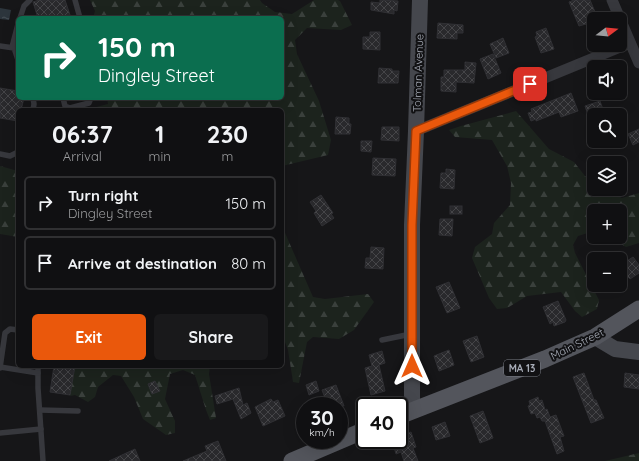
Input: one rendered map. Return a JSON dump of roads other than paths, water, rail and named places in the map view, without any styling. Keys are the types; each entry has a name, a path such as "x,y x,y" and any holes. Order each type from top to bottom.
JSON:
{"main road":[{"name":"Main Street","path":"408,412 545,359 595,337 639,310"},
{"path":"292,461 356,434"}],"street":[{"name":"Tolman Avenue","path":"406,397 412,334 412,225 420,0"},
{"path":"612,0 639,63"},
{"path":"416,131 630,43"},
{"path":"595,337 615,349 639,352"}],"lane":[{"path":"21,16 24,6 30,0"},
{"path":"75,0 79,16"},
{"path":"16,32 12,47 14,48 16,54"},
{"path":"0,46 12,47"},
{"path":"64,100 65,106 70,108 89,103 90,100"},
{"path":"0,154 10,156 16,153"},
{"path":"16,330 10,329 5,333 0,367 38,373"},
{"path":"382,340 412,334"},
{"path":"38,368 43,461"},
{"path":"40,410 78,411"},
{"path":"0,433 41,429"}],"water":[{"path":"0,8 11,10 9,20 0,19"}]}
